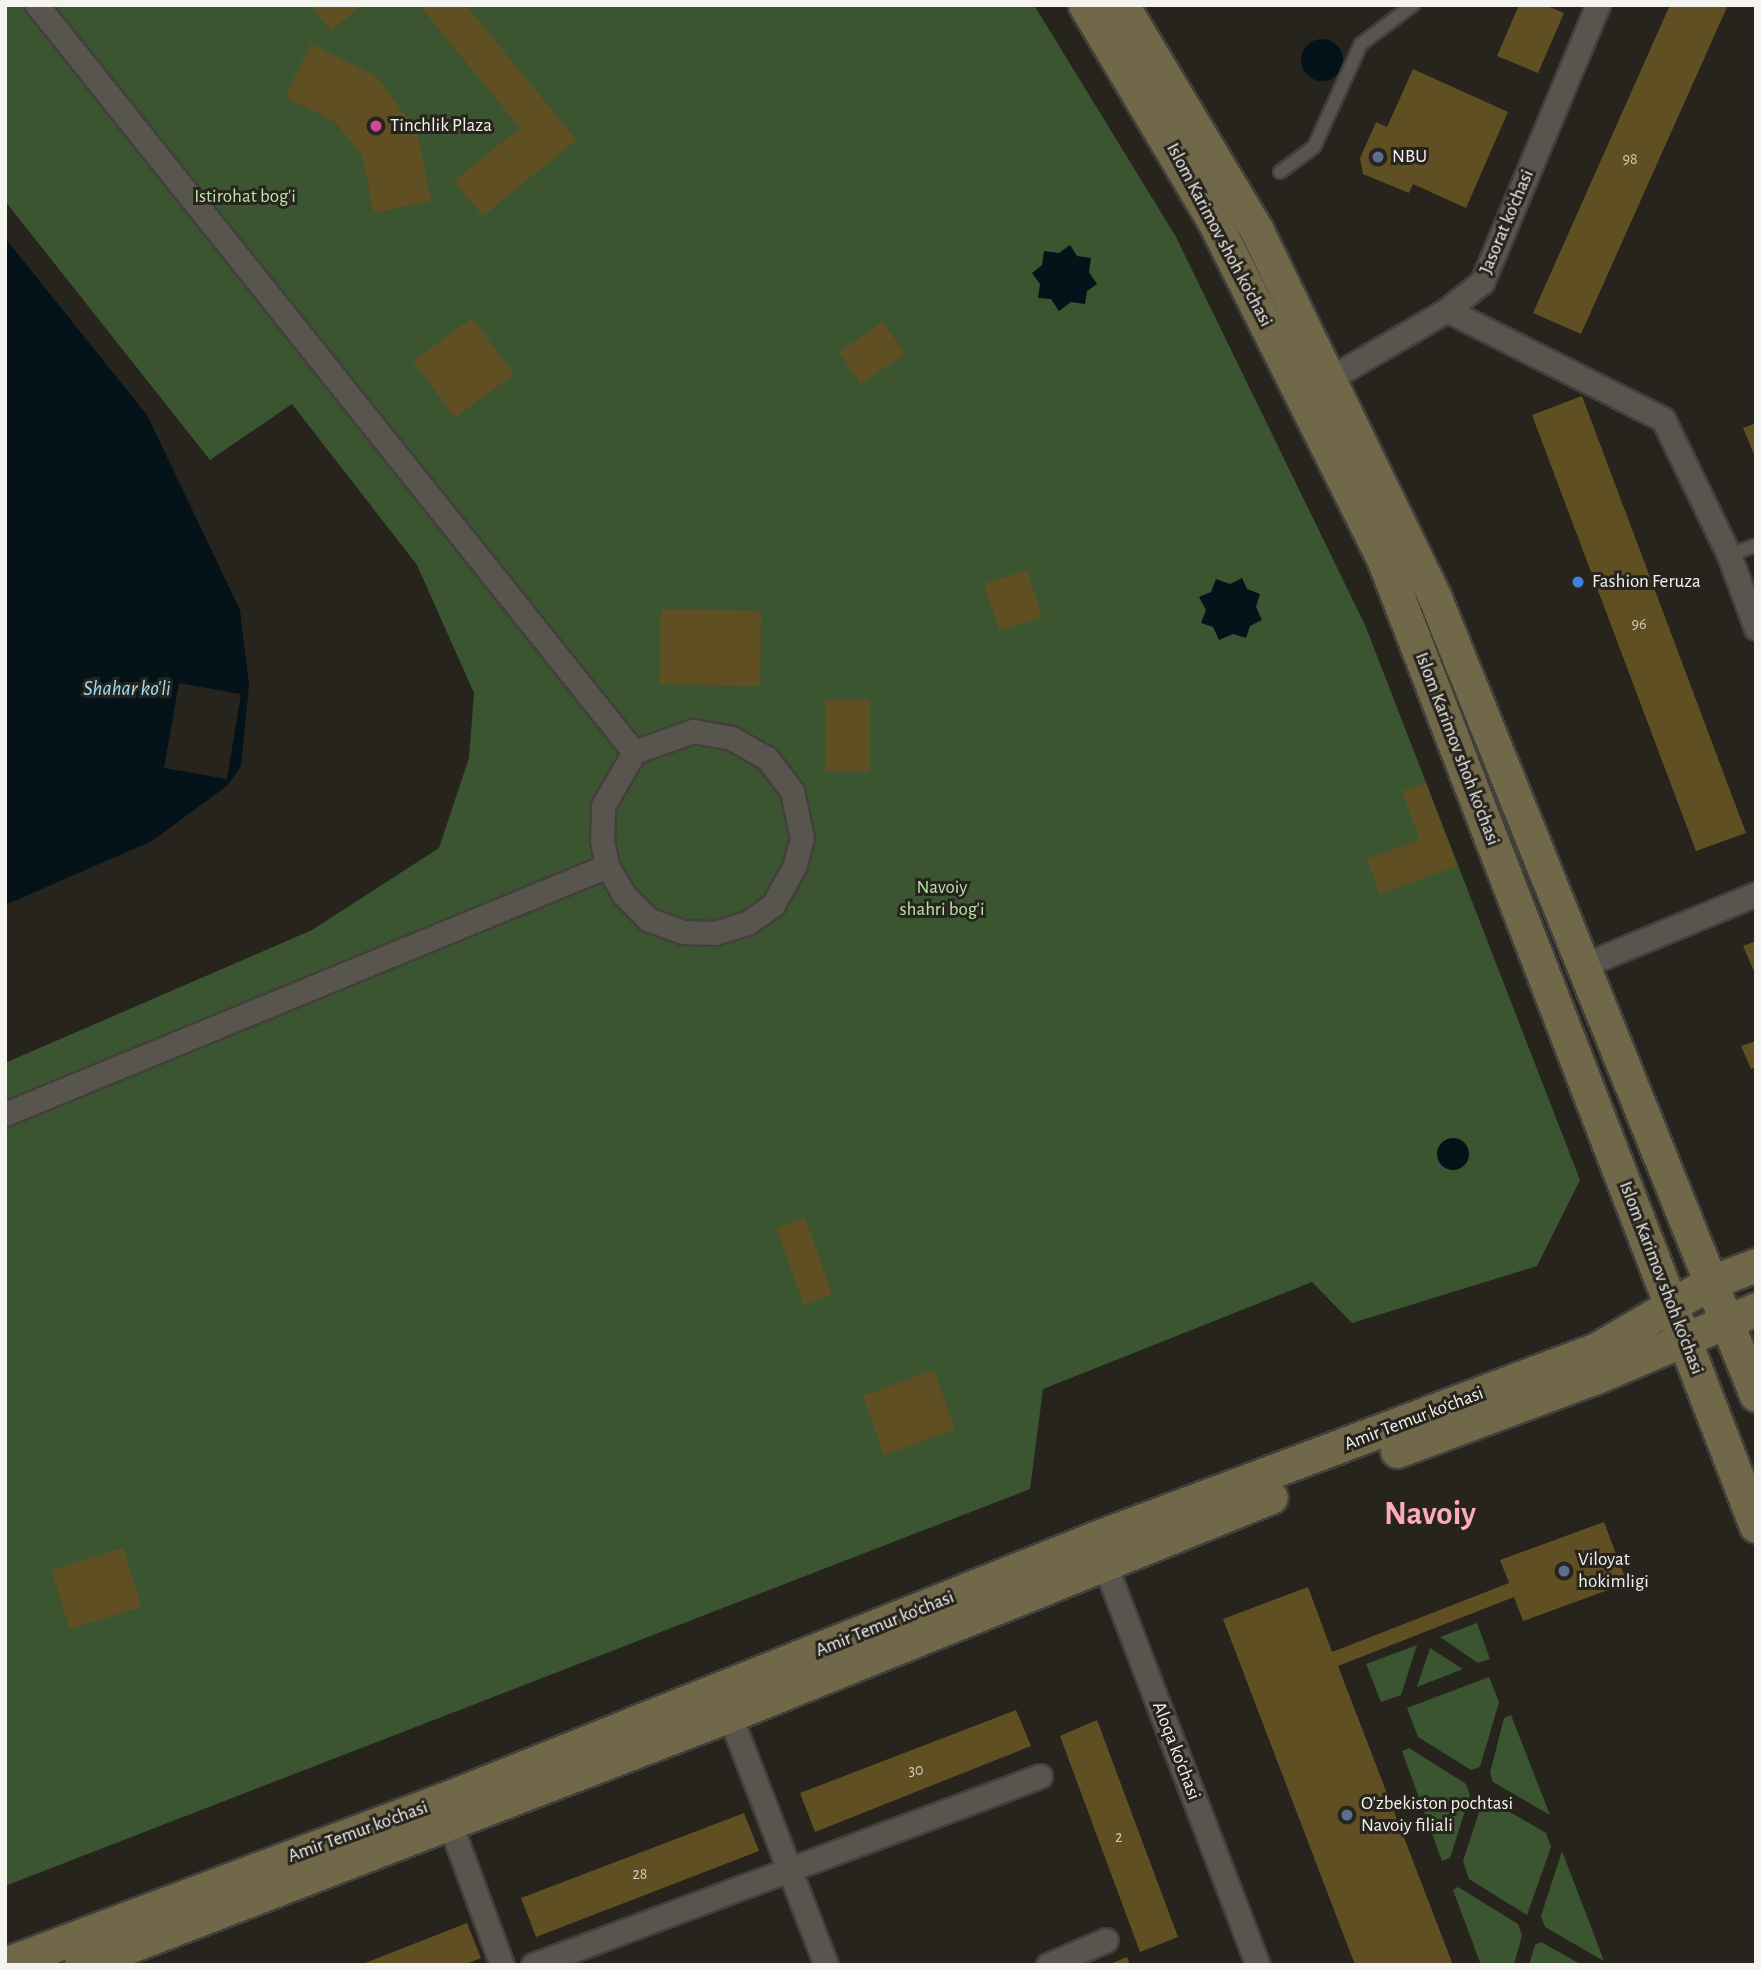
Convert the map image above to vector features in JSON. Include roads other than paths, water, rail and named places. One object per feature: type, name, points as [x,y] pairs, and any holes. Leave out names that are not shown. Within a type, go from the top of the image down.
[{"type":"main road","name":"Islom Karimov shoh ko'chasi","points":[[1085,5],[1213,221],[1302,393],[1412,628],[1756,1526]]},
{"type":"main road","name":"Islom Karimov shoh ko'chasi","points":[[1122,5],[1257,231],[1332,379],[1435,598],[1711,1282],[1741,1315],[1756,1395]]},
{"type":"main road","name":"Amir Temur ko‘chasi","points":[[81,1965],[120,1946],[446,1812],[725,1703],[1597,1349],[1639,1328],[1671,1304],[1711,1282],[1756,1265]]},
{"type":"main road","name":"Amir Temur ko‘chasi","points":[[1099,1550],[1596,1377],[1741,1315]]},
{"type":"main road","name":"Amir Temur ko‘chasi","points":[[5,1964],[120,1946]]},
{"type":"street","points":[[37,5],[634,752]]},
{"type":"street","name":"Jasorat ko‘chasi","points":[[1302,393],[1332,379],[1447,310],[1482,282],[1598,5]]},
{"type":"street","points":[[1447,310],[1663,419],[1729,555],[1756,628]]},
{"type":"street","points":[[693,731],[730,738],[767,758],[792,791],[802,838],[795,865],[773,905],[747,923],[715,933],[683,932],[648,919],[624,895],[607,866],[603,806],[634,752],[693,731]]},
{"type":"street","points":[[5,1114],[607,866]]},
{"type":"street","points":[[1582,966],[1756,894]]},
{"type":"street","name":"Aloqa ko'chasi","points":[[1099,1550],[1258,1965]]},
{"type":"street","points":[[725,1703],[791,1868],[826,1965]]},
{"type":"street","points":[[533,1965],[1040,1776]]},
{"type":"street","points":[[446,1812],[502,1965]]},
{"type":"street","points":[[1048,1965],[1105,1940]]},
{"type":"lane","points":[[1280,172],[1314,147],[1361,44],[1413,5]]},
{"type":"lane","points":[[1729,555],[1756,545]]},
{"type":"water","points":[[1322,39],[1337,45],[1343,60],[1337,75],[1322,81],[1307,75],[1301,60],[1307,45]]},
{"type":"water","name":"Shahar ko'li","points":[[5,238],[147,415],[240,610],[249,685],[241,766],[228,785],[152,841],[5,905]]},
{"type":"water","points":[[1070,245],[1077,256],[1091,258],[1089,272],[1097,284],[1087,291],[1085,304],[1071,302],[1059,311],[1051,299],[1038,298],[1040,284],[1032,273],[1042,265],[1044,251],[1059,253]]},
{"type":"water","points":[[1242,578],[1247,589],[1260,594],[1256,607],[1262,620],[1250,626],[1246,638],[1233,634],[1219,640],[1213,627],[1201,623],[1206,610],[1199,597],[1211,592],[1216,579],[1230,584]]},
{"type":"water","points":[[1453,1138],[1464,1143],[1469,1154],[1464,1165],[1453,1170],[1442,1165],[1437,1154],[1442,1143]]},
{"type":"place","name":"Tinchlik Plaza","points":[[376,126]]},
{"type":"place","name":"NBU","points":[[1378,157]]},
{"type":"place","name":"Fashion Feruza","points":[[1578,582]]},
{"type":"place","name":"Viloyat hokimligi","points":[[1564,1571]]},
{"type":"place","name":"O'zbekiston pochtasi Navoiy filiali","points":[[1347,1815]]},
{"type":"district","name":"Navoiy","points":[[1430,1515]]},
{"type":"park label","name":"Istirohat bog'i","points":[[245,197]]},
{"type":"park label","name":"Navoiy shahri bog'i","points":[[942,899]]}]
